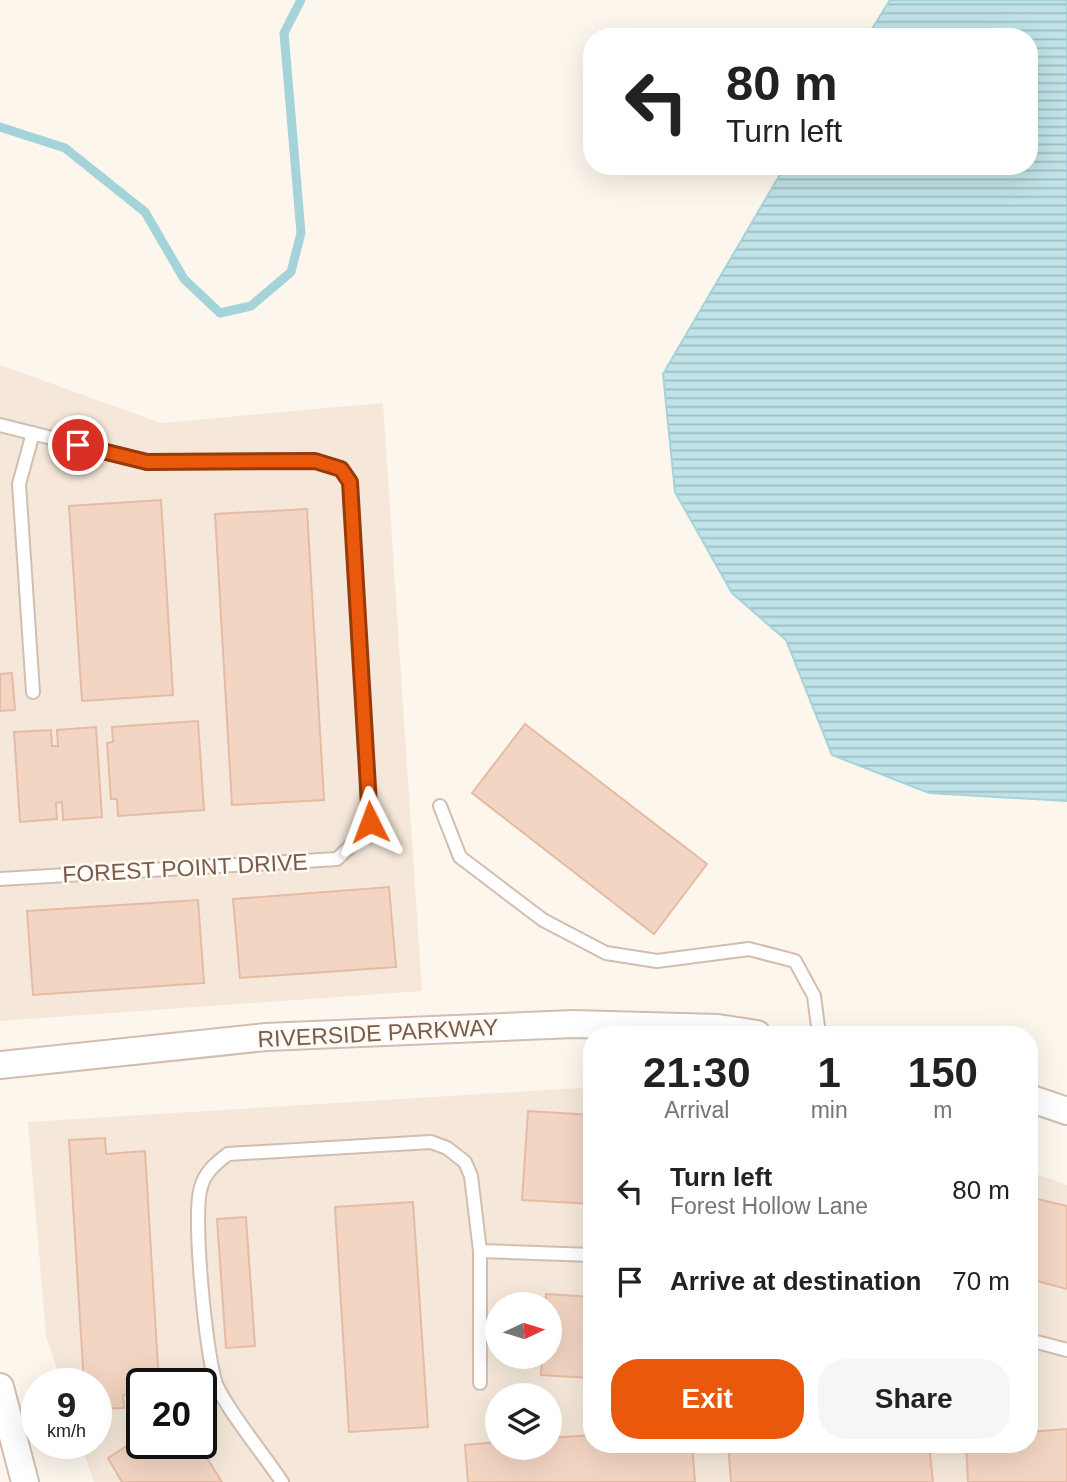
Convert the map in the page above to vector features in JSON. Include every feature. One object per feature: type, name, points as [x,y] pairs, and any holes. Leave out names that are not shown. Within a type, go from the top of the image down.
[{"type":"street","name":"RIVERSIDE PARKWAY","points":[[0,1065],[266,1037],[545,1025],[603,1026]]},
{"type":"street","points":[[1038,1101],[1067,1111]]},
{"type":"street","points":[[0,1387],[25,1482]]},
{"type":"lane","points":[[0,425],[33,433],[19,484],[33,692]]},
{"type":"lane","name":"FOREST POINT DRIVE","points":[[0,879],[337,859],[361,836],[370,822],[350,482],[341,469],[315,461],[147,462],[33,433]]},
{"type":"lane","points":[[440,806],[460,857],[543,920],[606,953],[657,961],[749,949],[796,961],[814,996],[819,1026]]},
{"type":"lane","points":[[282,1482],[218,1387],[209,1360],[198,1223],[200,1187],[209,1171],[228,1154],[431,1142],[447,1148],[465,1162],[471,1176],[480,1251],[480,1383]]},
{"type":"lane","points":[[480,1251],[583,1255]]},
{"type":"lane","points":[[1038,1342],[1067,1350]]},
{"type":"shaded area","points":[[0,365],[161,423],[383,403],[422,991],[0,1021]]},
{"type":"shaded area","points":[[583,1088],[583,1453],[1038,1453],[1038,1174],[1067,1185],[1067,1482],[94,1482],[86,1459],[112,1459],[112,1368],[57,1368],[46,1336],[28,1122]]},
{"type":"water","points":[[890,0],[1067,0],[1067,801],[929,793],[832,755],[786,640],[732,593],[675,492],[663,374],[780,175],[1038,175],[1038,28],[873,28]]},
{"type":"building","points":[[161,500],[173,695],[82,701],[69,506]]},
{"type":"building","points":[[307,509],[324,800],[232,805],[215,514]]},
{"type":"building","points":[[12,673],[15,710],[0,711],[0,674]]},
{"type":"building","points":[[198,721],[204,810],[118,816],[117,799],[111,799],[107,743],[113,742],[112,727]]},
{"type":"building","points":[[525,724],[707,864],[654,934],[472,793]]},
{"type":"building","points":[[96,727],[102,817],[63,820],[62,802],[56,803],[57,819],[20,822],[14,732],[51,730],[52,746],[58,746],[57,730]]},
{"type":"building","points":[[389,887],[396,967],[240,978],[233,899]]},
{"type":"building","points":[[198,900],[204,983],[33,995],[27,911]]},
{"type":"building","points":[[528,1111],[583,1114],[583,1203],[522,1200]]},
{"type":"building","points":[[105,1138],[106,1154],[145,1151],[158,1368],[126,1368],[124,1408],[112,1408],[112,1368],[83,1368],[69,1140]]},
{"type":"building","points":[[1038,1199],[1067,1206],[1067,1289],[1038,1281]]},
{"type":"building","points":[[413,1202],[428,1427],[349,1432],[335,1207]]},
{"type":"building","points":[[246,1217],[255,1346],[226,1348],[217,1219]]},
{"type":"building","points":[[562,1295],[583,1296],[583,1377],[541,1375],[541,1369],[562,1369]]},
{"type":"building","points":[[1067,1429],[1067,1482],[968,1482],[966,1453],[1038,1453],[1038,1431]]},
{"type":"building","points":[[583,1436],[583,1453],[693,1453],[695,1482],[468,1482],[465,1445],[485,1443],[485,1460],[562,1460],[562,1437]]},
{"type":"building","points":[[126,1446],[126,1459],[207,1459],[222,1482],[122,1482],[109,1459],[112,1459],[112,1455]]},
{"type":"building","points":[[729,1453],[930,1453],[933,1482],[731,1482]]},
{"type":"waterway","points":[[0,127],[65,148],[145,212],[184,279],[220,313],[251,306],[291,272],[301,233],[284,33],[301,0]]},
{"type":"route","points":[[78,445],[147,462],[315,461],[341,469],[350,482],[370,822]]}]
